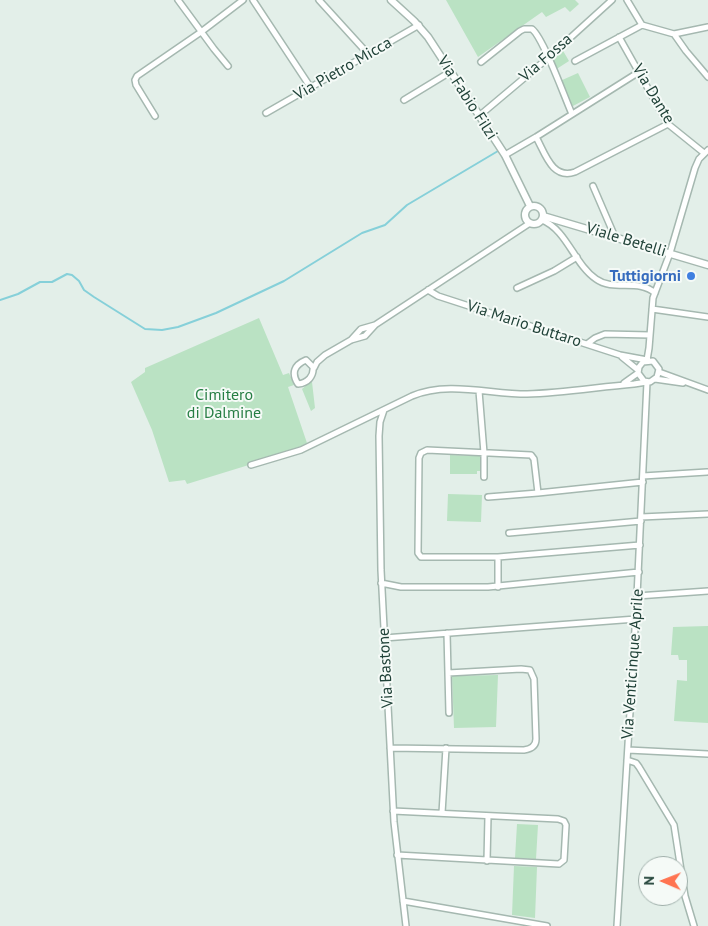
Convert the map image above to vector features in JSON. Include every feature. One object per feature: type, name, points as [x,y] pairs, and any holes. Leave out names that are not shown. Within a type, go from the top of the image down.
[{"type":"street","points":[[178,0],[228,66]]},
{"type":"street","points":[[155,116],[136,87],[136,77],[243,0]]},
{"type":"street","points":[[253,0],[311,88]]},
{"type":"street","points":[[319,0],[369,55]]},
{"type":"street","name":"Via Fabio Filzi","points":[[391,0],[419,25],[505,154],[530,206]]},
{"type":"street","name":"Via Fossa","points":[[479,116],[548,58],[612,0]]},
{"type":"street","points":[[628,0],[642,25]]},
{"type":"street","name":"Via Pietro Micca","points":[[266,113],[419,25]]},
{"type":"street","points":[[575,61],[642,25],[674,34],[708,27]]},
{"type":"street","points":[[481,62],[518,32],[529,28],[535,31],[572,114]]},
{"type":"street","points":[[674,34],[708,77]]},
{"type":"street","name":"Via Dante","points":[[619,37],[668,124],[706,152],[695,168],[670,253]]},
{"type":"street","points":[[404,100],[450,72]]},
{"type":"street","points":[[505,154],[536,137],[639,72]]},
{"type":"street","points":[[536,137],[554,168],[566,174],[575,172],[668,124]]},
{"type":"street","points":[[593,186],[615,237]]},
{"type":"street","name":"Via Fabio Filzi","points":[[530,206],[539,208],[542,212],[542,218]]},
{"type":"street","name":"Via Fabio Filzi","points":[[530,206],[525,213],[526,219],[530,223]]},
{"type":"street","points":[[325,355],[298,364],[294,370],[297,383],[301,384],[309,379],[317,362],[325,355],[351,340],[365,336],[375,325],[530,223],[537,223],[542,218],[554,227],[589,274],[598,281],[611,284],[646,286],[655,293]]},
{"type":"street","name":"Viale Betelli","points":[[542,218],[615,237],[708,265]]},
{"type":"street","points":[[617,386],[630,380],[646,360],[655,293],[670,253]]},
{"type":"street","points":[[517,288],[554,271],[577,257]]},
{"type":"street","name":"Via Mario Buttaro","points":[[428,290],[438,296],[620,355],[646,360]]},
{"type":"street","points":[[652,309],[708,317]]},
{"type":"street","points":[[587,344],[604,334],[650,335]]},
{"type":"street","name":"Via Mario Buttaro","points":[[620,355],[638,372]]},
{"type":"street","points":[[306,360],[314,368]]},
{"type":"street","points":[[646,360],[656,363],[659,372],[655,379]]},
{"type":"street","points":[[638,372],[641,379],[647,382]]},
{"type":"street","points":[[659,372],[708,390]]},
{"type":"street","points":[[251,465],[301,450],[416,395],[433,390],[534,394],[617,386],[647,382],[655,379],[691,384]]},
{"type":"street","name":"Via Venticinque Aprile","points":[[647,382],[639,572],[627,760],[636,763],[639,767],[673,822],[685,896],[694,926]]},
{"type":"street","points":[[479,391],[484,477]]},
{"type":"street","name":"Via Bastone","points":[[384,410],[379,434],[381,583],[393,811],[406,926]]},
{"type":"street","points":[[538,493],[532,455],[427,450],[420,454],[418,554],[422,558],[498,557],[640,545]]},
{"type":"street","points":[[488,498],[707,472]]},
{"type":"street","points":[[509,533],[708,514]]},
{"type":"street","points":[[498,557],[498,586]]},
{"type":"street","points":[[381,583],[401,587],[498,586],[639,572]]},
{"type":"street","points":[[637,596],[708,591]]},
{"type":"street","points":[[384,638],[636,619]]},
{"type":"street","points":[[447,633],[449,713]]},
{"type":"street","points":[[390,748],[524,750],[533,747],[536,741],[534,678],[530,670],[448,673]]},
{"type":"street","points":[[442,813],[446,748]]},
{"type":"street","points":[[628,750],[708,754]]},
{"type":"street","points":[[617,926],[627,760]]},
{"type":"street","points":[[393,811],[560,819],[564,821],[566,827],[564,859],[561,864],[397,855]]},
{"type":"street","points":[[487,861],[488,816]]},
{"type":"street","points":[[403,901],[547,926]]},
{"type":"green space","points":[[446,0],[575,0],[579,4],[570,12],[565,7],[546,17],[542,12],[478,57]]},
{"type":"green space","points":[[562,49],[569,61],[555,70],[551,59]]},
{"type":"green space","points":[[578,73],[590,97],[573,106],[569,102],[560,81]]},
{"type":"green space","name":"Cimitero di Dalmine","points":[[259,318],[283,375],[289,373],[294,385],[288,387],[307,443],[291,452],[187,484],[185,480],[169,482],[152,430],[131,382],[145,372],[145,368]]},
{"type":"green space","points":[[312,382],[315,408],[311,411],[302,389]]},
{"type":"green space","points":[[450,455],[480,456],[480,471],[477,471],[477,474],[450,474]]},
{"type":"green space","points":[[448,494],[482,495],[481,522],[447,521]]},
{"type":"green space","points":[[708,626],[708,723],[674,721],[677,680],[687,681],[687,660],[679,660],[678,655],[671,655],[673,627]]},
{"type":"green space","points":[[498,675],[496,727],[454,728],[452,676]]},
{"type":"green space","points":[[517,824],[538,825],[536,859],[515,858]]},
{"type":"green space","points":[[514,866],[537,867],[535,918],[512,915]]},
{"type":"waterway","points":[[0,300],[18,294],[40,282],[52,282],[67,274],[72,275],[79,281],[84,290],[145,329],[162,330],[178,327],[216,313],[284,281],[362,233],[385,225],[407,205],[498,151]]},
{"type":"place","name":"Tuttigiorni","points":[[691,276]]}]
